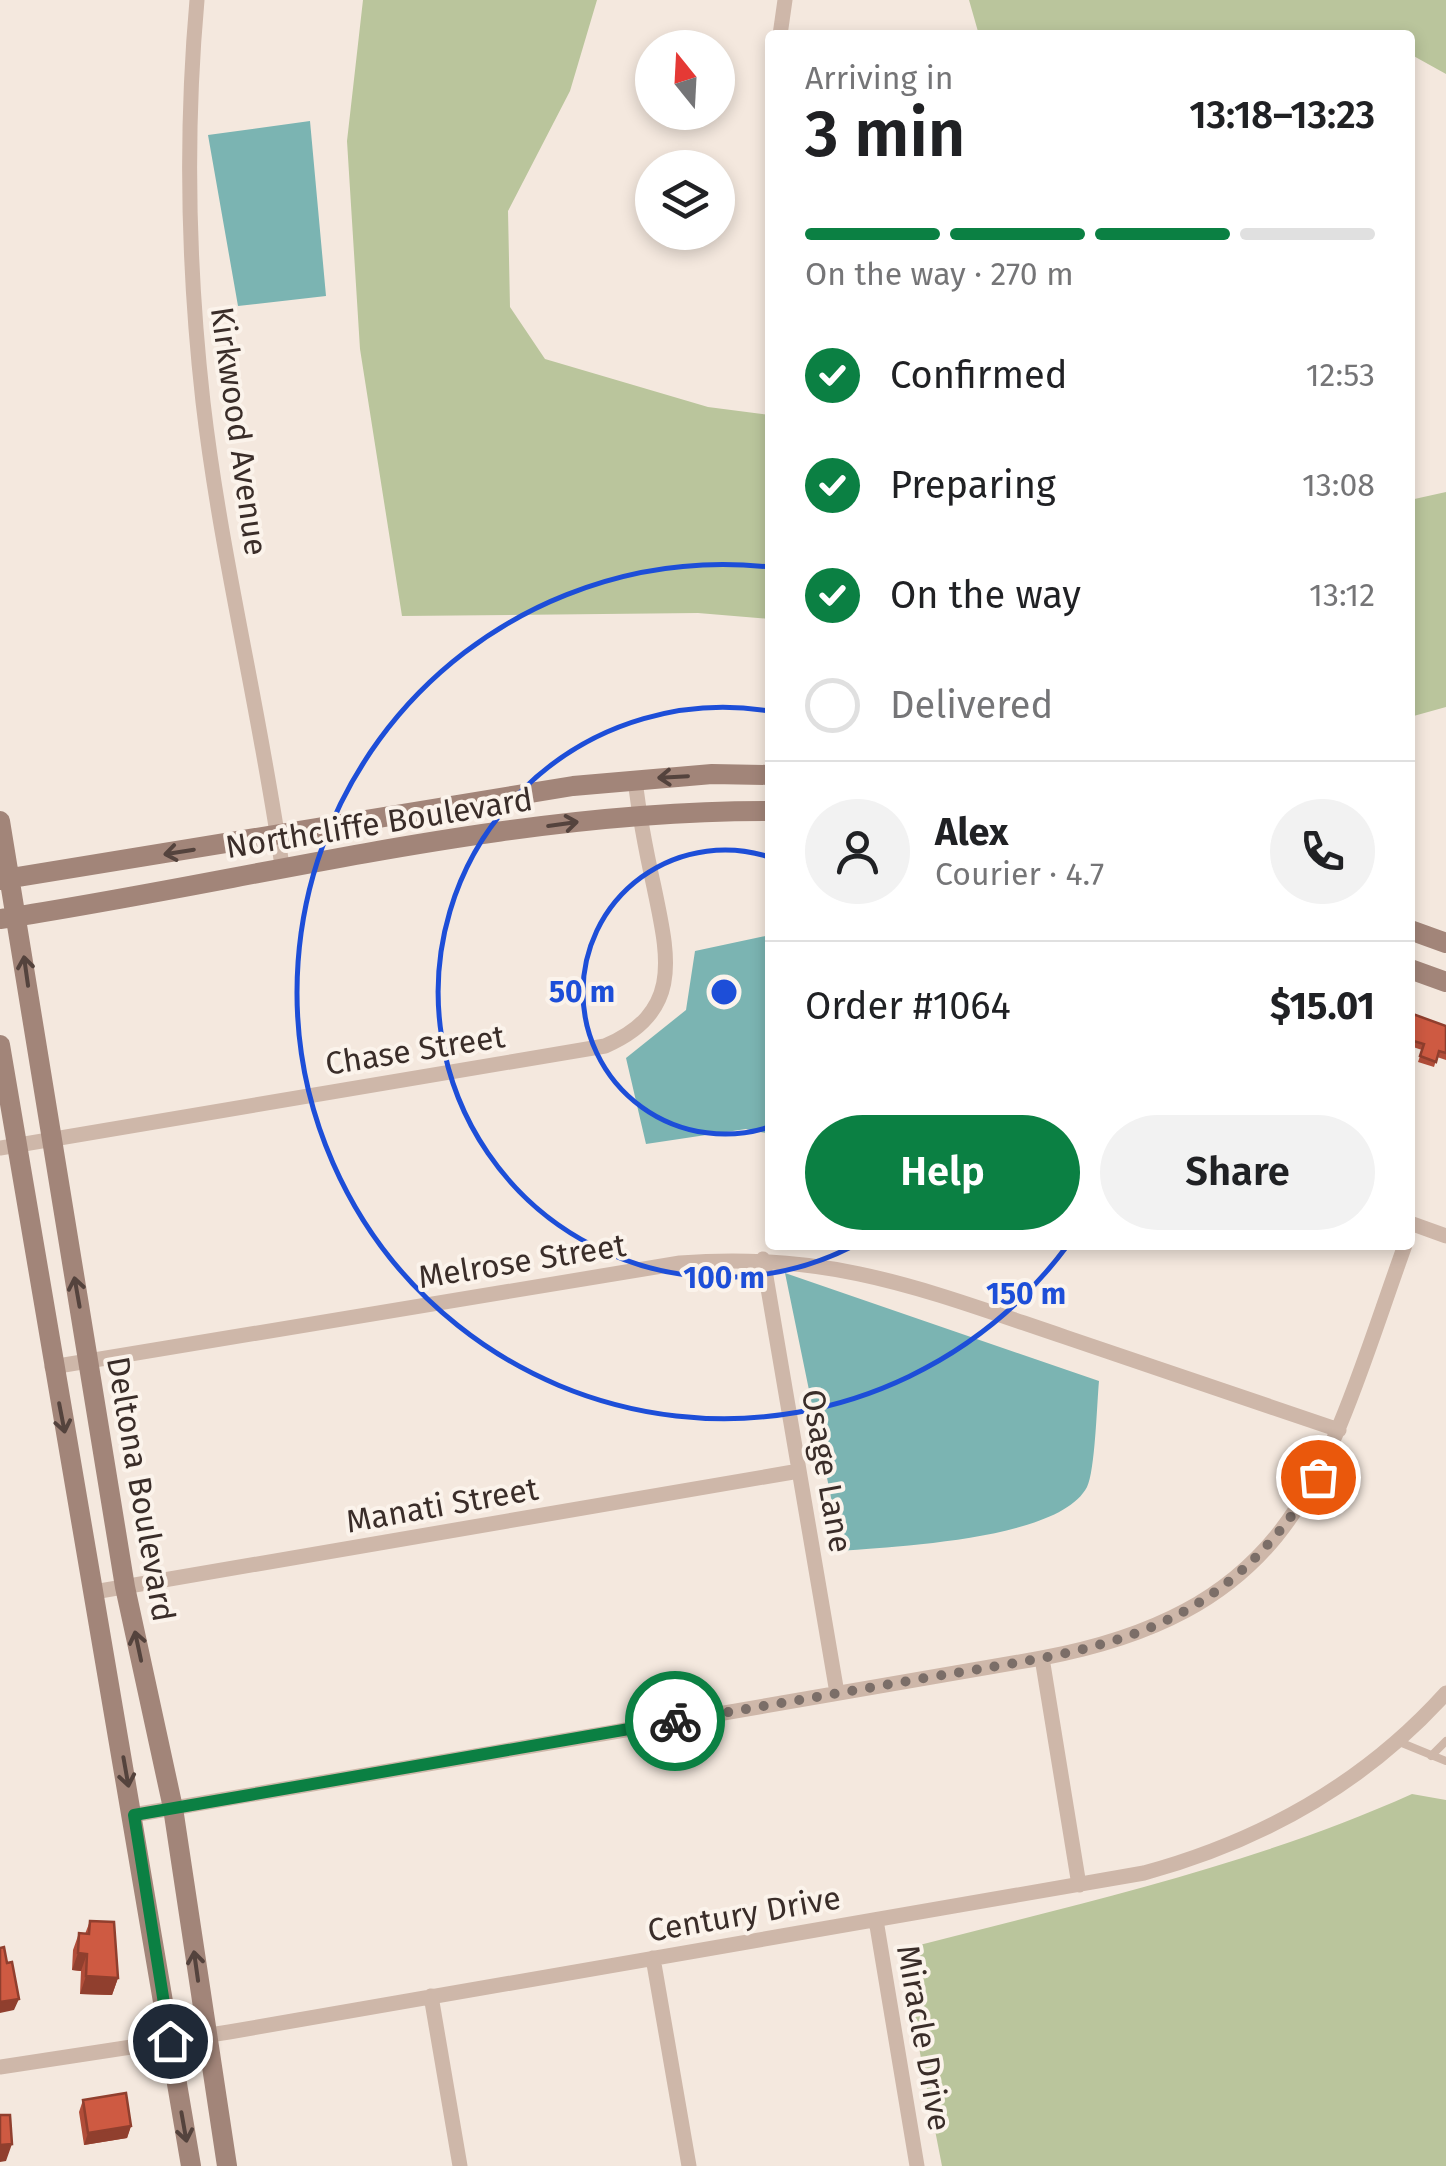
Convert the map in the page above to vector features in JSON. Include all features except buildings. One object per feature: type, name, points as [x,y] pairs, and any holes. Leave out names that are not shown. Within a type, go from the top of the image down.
[{"type":"main road","name":"Northcliffe Boulevard","points":[[5,880],[635,779],[765,774]]},
{"type":"main road","name":"Northcliffe Boulevard","points":[[9,918],[282,866],[639,816],[765,812]]},
{"type":"main road","name":"Deltona Boulevard","points":[[0,821],[9,918],[51,1138],[126,1587],[173,1808],[227,2166]]},
{"type":"main road","points":[[1415,932],[1446,942]]},
{"type":"main road","points":[[1415,971],[1446,982]]},
{"type":"main road","name":"Deltona Boulevard","points":[[0,1045],[8,1146],[134,1815],[190,2166]]},
{"type":"street","name":"Kirkwood Avenue","points":[[197,0],[190,87],[189,195],[203,402],[282,866]]},
{"type":"street","points":[[781,30],[785,0]]},
{"type":"street","name":"Chase Street","points":[[8,1146],[606,1046],[624,1038],[656,1006],[667,970],[635,779]]},
{"type":"street","points":[[1415,1227],[1446,1236]]},
{"type":"street","points":[[134,1815],[1042,1658],[1140,1634],[1208,1599],[1238,1576],[1294,1515],[1318,1477],[1338,1430],[1403,1250]]},
{"type":"street","name":"Melrose Street","points":[[52,1367],[680,1263],[763,1259],[832,1266],[913,1286],[1338,1430]]},
{"type":"street","name":"Osage Lane","points":[[763,1259],[837,1693]]},
{"type":"street","name":"Manati Street","points":[[94,1592],[799,1471]]},
{"type":"street","points":[[1042,1658],[1079,1885]]},
{"type":"street","name":"Century Drive","points":[[0,2067],[206,2036],[1079,1885],[1191,1860],[1243,1841],[1334,1791],[1397,1741],[1446,1693]]},
{"type":"street","name":"Miracle Drive","points":[[876,1920],[918,2166]]},
{"type":"street","points":[[654,1958],[688,2166]]},
{"type":"street","points":[[431,1996],[460,2166]]},
{"type":"lane","points":[[1397,1741],[1446,1761]]},
{"type":"lane","points":[[1431,1756],[1446,1741]]},
{"type":"green space","points":[[363,0],[597,0],[570,91],[508,211],[510,307],[545,359],[708,407],[765,414],[765,619],[698,613],[402,616],[360,349],[347,141]]},
{"type":"green space","points":[[969,0],[1446,0],[1446,74],[1415,57],[1415,30],[978,30]]},
{"type":"green space","points":[[1446,492],[1446,707],[1415,716],[1415,499]]},
{"type":"green space","points":[[1412,1794],[1446,1800],[1446,2166],[942,2166],[900,1950],[1224,1864]]},
{"type":"water","points":[[310,121],[326,296],[238,306],[208,135]]},
{"type":"water","points":[[765,936],[765,1133],[746,1129],[646,1144],[626,1058],[686,1010],[695,951]]},
{"type":"water","points":[[785,1273],[1099,1381],[1094,1452],[1087,1487],[1071,1505],[1045,1519],[1012,1529],[936,1543],[842,1551]]},
{"type":"way so far","points":[[675,1721],[1042,1658],[1100,1647],[1140,1634],[1208,1599],[1238,1576],[1294,1515],[1318,1477]]},
{"type":"route","points":[[170,2041],[134,1815],[675,1721]]}]
